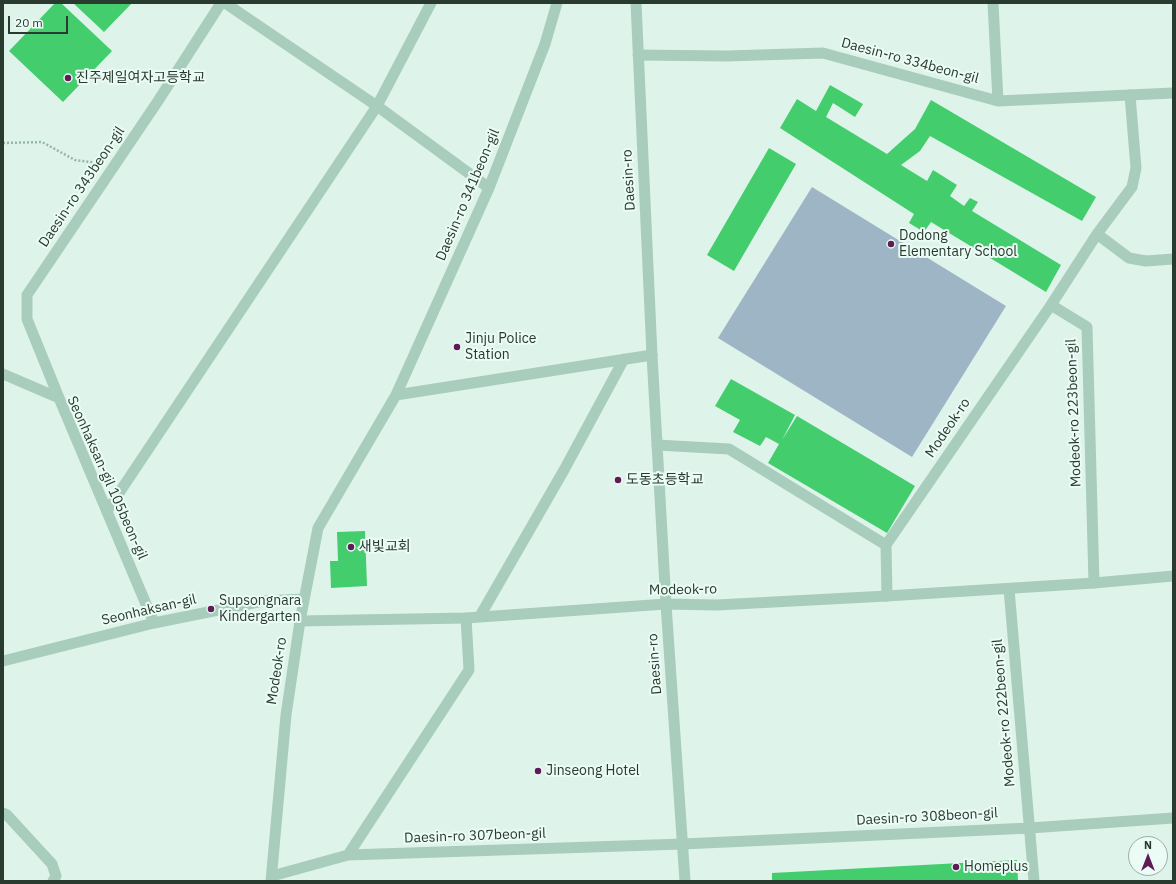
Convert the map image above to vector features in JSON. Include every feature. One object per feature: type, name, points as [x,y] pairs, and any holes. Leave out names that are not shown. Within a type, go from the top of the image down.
[{"type":"street","name":"Daesin-ro 343beon-gil","points":[[59,398],[27,319],[27,295],[160,98],[221,3]]},
{"type":"street","points":[[226,3],[377,106],[489,188]]},
{"type":"street","points":[[107,512],[377,106],[431,3]]},
{"type":"street","name":"Daesin-ro 341beon-gil","points":[[300,621],[318,528],[396,394],[489,188],[545,44],[557,3]]},
{"type":"street","name":"Daesin-ro","points":[[636,3],[657,445],[666,604],[685,881]]},
{"type":"street","points":[[993,3],[998,101]]},
{"type":"street","name":"Daesin-ro 334beon-gil","points":[[638,55],[727,56],[823,53],[998,101],[1173,93]]},
{"type":"street","points":[[1051,305],[1097,234],[1132,187],[1136,168],[1130,95]]},
{"type":"street","points":[[1097,234],[1128,258],[1146,261],[1173,259]]},
{"type":"street","name":"Modeok-ro","points":[[886,545],[1051,305]]},
{"type":"street","name":"Modeok-ro 223beon-gil","points":[[1051,305],[1087,327],[1094,583]]},
{"type":"street","points":[[396,394],[652,355]]},
{"type":"street","points":[[480,616],[564,470],[624,359]]},
{"type":"street","name":"Seonhaksan-gil 105beon-gil","points":[[3,374],[59,398],[154,623]]},
{"type":"street","points":[[657,445],[729,449],[886,545],[887,596]]},
{"type":"street","name":"Modeok-ro","points":[[271,879],[286,715],[300,621],[466,618],[666,604],[717,605],[1009,589],[1173,576]]},
{"type":"street","name":"Modeok-ro 222beon-gil","points":[[1009,589],[1034,881]]},
{"type":"street","name":"Seonhaksan-gil","points":[[3,661],[154,623],[263,601],[304,599]]},
{"type":"street","points":[[348,855],[469,670],[466,618]]},
{"type":"street","points":[[3,813],[7,815],[52,864],[56,876],[54,881]]},
{"type":"street","name":"Daesin-ro 308beon-gil","points":[[683,844],[1030,828],[1173,818]]},
{"type":"street","name":"Daesin-ro 307beon-gil","points":[[271,879],[348,855],[683,844]]},
{"type":"path","points":[[3,143],[42,142],[75,160],[114,165]]},
{"type":"shaded area","points":[[812,187],[1006,306],[912,457],[718,338]]},
{"type":"building","points":[[55,3],[61,3],[112,51],[63,102],[9,51]]},
{"type":"building","points":[[73,3],[132,3],[104,32]]},
{"type":"building","points":[[830,85],[863,104],[855,117],[833,103],[826,117],[887,154],[915,129],[931,100],[1096,197],[1082,221],[930,136],[920,151],[901,165],[927,181],[933,170],[957,185],[950,196],[964,206],[970,198],[978,202],[972,211],[1061,265],[1046,292],[931,222],[924,232],[909,223],[914,214],[780,128],[797,99],[816,111]]},
{"type":"building","points":[[769,148],[796,164],[734,271],[707,255]]},
{"type":"building","points":[[731,379],[795,415],[782,440],[797,416],[915,486],[887,533],[768,463],[779,444],[766,437],[760,446],[733,432],[740,420],[715,406]]},
{"type":"building","name":"새빛교회","points":[[365,531],[367,586],[331,588],[330,561],[338,561],[337,532]]},
{"type":"building","name":"Homeplus","points":[[1017,860],[1018,881],[772,881],[772,873]]},
{"type":"place","name":"진주제일여자고등학교","points":[[68,78]]},
{"type":"place","name":"Dodong Elementary School","points":[[891,244]]},
{"type":"place","name":"Jinju Police Station","points":[[457,347]]},
{"type":"place","name":"도동초등학교","points":[[618,480]]},
{"type":"place","name":"새빛교회","points":[[351,547]]},
{"type":"place","name":"Supsongnara Kindergarten","points":[[211,609]]},
{"type":"place","name":"Jinseong Hotel","points":[[538,771]]},
{"type":"place","name":"Homeplus","points":[[956,867]]}]
